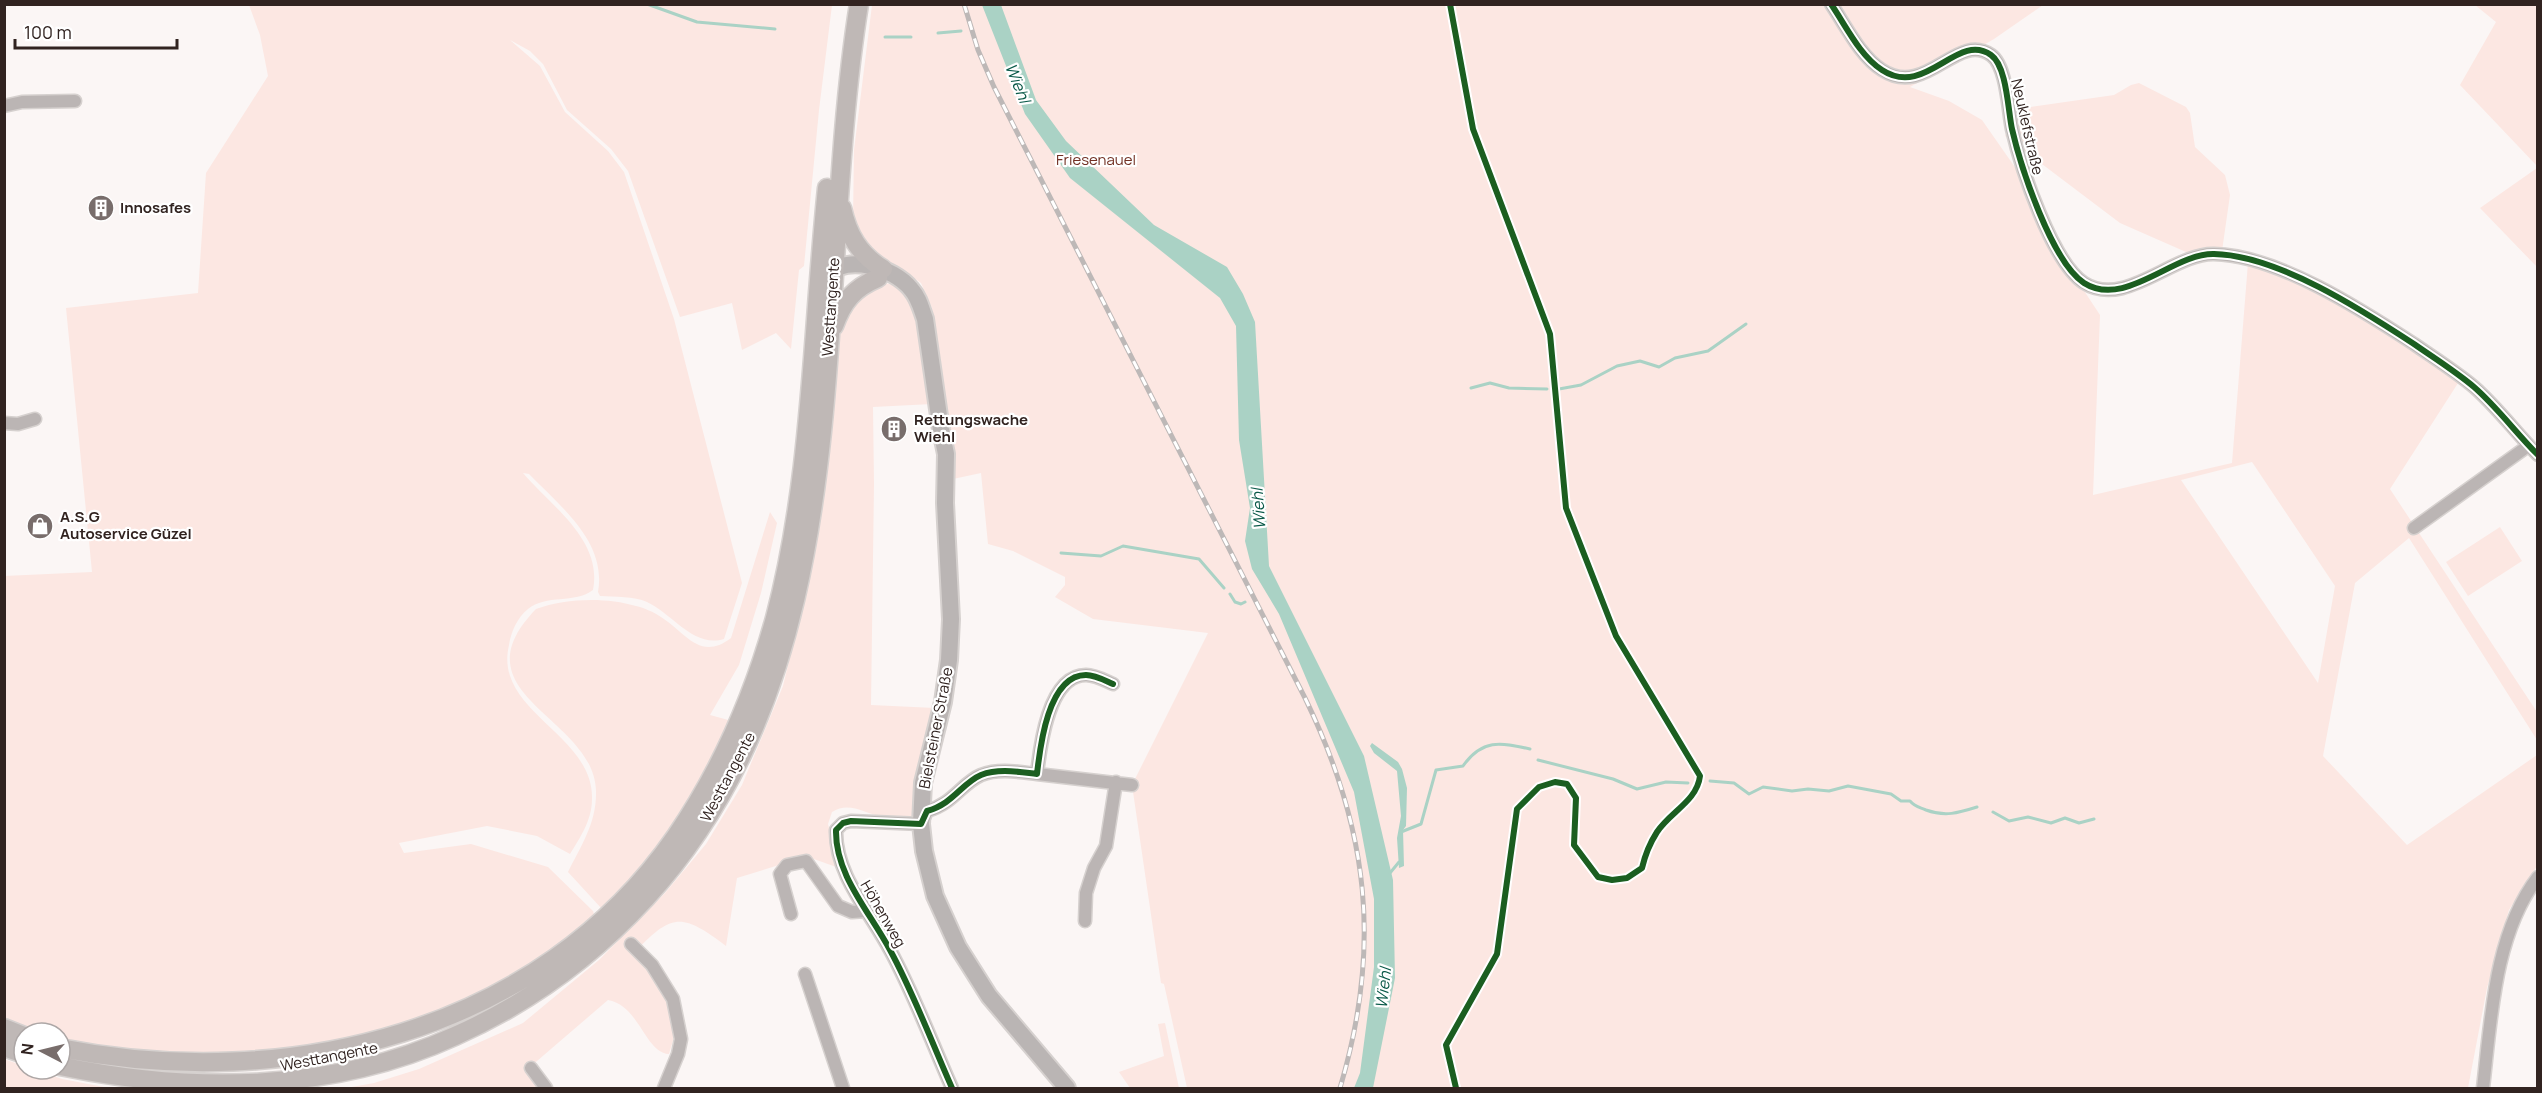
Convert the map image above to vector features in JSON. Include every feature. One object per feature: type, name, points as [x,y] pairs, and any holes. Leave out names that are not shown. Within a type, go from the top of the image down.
[{"type":"main road","name":"Westtangente","points":[[72,1051],[143,1066],[206,1071],[279,1068],[360,1053],[418,1035],[501,995],[577,943],[620,903],[675,837],[706,786],[744,706],[765,649],[782,590],[806,437],[821,243],[840,63],[849,4]]},
{"type":"main road","name":"Westtangente","points":[[72,1069],[139,1083],[201,1088],[264,1087],[354,1072],[440,1043],[494,1017],[562,973],[616,928],[658,884],[712,811],[744,752],[770,690],[791,620],[810,525],[823,426],[839,188],[849,77],[859,4]]},
{"type":"main road","points":[[839,188],[844,217],[853,241],[880,273]]},
{"type":"main road","points":[[821,243],[824,254],[834,269]]},
{"type":"main road","points":[[818,285],[834,269],[848,265],[880,273]]},
{"type":"main road","points":[[829,341],[840,311],[850,295],[880,273]]},
{"type":"main road","name":"Bielsteiner Straße","points":[[880,273],[899,279],[910,286],[925,319],[941,430],[938,453],[945,503],[951,619],[949,660],[943,702],[923,783],[921,824],[924,851],[935,896],[958,947],[989,996],[1067,1089]]},
{"type":"street","name":"Neuklefstraße","points":[[1832,4],[1872,62],[1890,74],[1911,78],[1968,50],[1987,53],[1994,57],[2002,73],[2012,129],[2029,190],[2072,274],[2083,282],[2102,289],[2116,289],[2135,284],[2197,256],[2213,254],[2239,257],[2275,268],[2343,300],[2445,365],[2474,387],[2533,450]]},
{"type":"street","points":[[4,106],[22,102],[75,101]]},
{"type":"street","points":[[4,423],[18,424],[35,419]]},
{"type":"street","points":[[2414,528],[2533,450]]},
{"type":"street","points":[[1037,774],[1041,737],[1062,686],[1074,678],[1086,675],[1113,684]]},
{"type":"street","points":[[921,824],[927,811],[941,807],[980,775],[999,771],[1132,785]]},
{"type":"street","points":[[1085,921],[1086,893],[1094,868],[1106,846],[1116,782]]},
{"type":"street","name":"Höhenweg","points":[[921,824],[851,821],[843,823],[836,830],[836,840],[844,870],[890,950],[952,1089]]},
{"type":"street","name":"Höhenweg","points":[[791,914],[780,874],[787,865],[806,861],[838,906],[852,912],[866,911]]},
{"type":"street","points":[[2483,1089],[2494,988],[2514,919],[2538,877]]},
{"type":"street","points":[[631,944],[652,965],[673,999],[681,1039],[678,1054],[664,1089]]},
{"type":"street","points":[[805,974],[843,1089]]},
{"type":"street","points":[[531,1068],[546,1089]]},
{"type":"green space","points":[[249,5],[832,5],[804,266],[799,270],[791,349],[776,333],[742,350],[732,303],[680,317],[628,171],[611,149],[567,110],[543,64],[530,51],[510,40],[540,66],[565,112],[608,151],[624,172],[674,319],[742,583],[724,639],[703,639],[684,628],[657,607],[642,600],[600,596],[596,557],[589,541],[555,499],[529,474],[523,473],[560,511],[583,540],[594,572],[593,590],[578,597],[535,604],[524,613],[511,635],[508,668],[516,688],[529,706],[578,757],[588,776],[592,799],[588,821],[570,854],[537,836],[487,826],[399,843],[404,853],[471,844],[548,867],[593,911],[595,917],[522,976],[392,1037],[187,1063],[72,1043],[72,1021],[12,1021],[12,1023],[5,1020],[4,576],[92,572],[66,308],[198,293],[206,173],[268,76],[260,35]]},
{"type":"green space","name":"Friesenauel","points":[[872,5],[2043,5],[1994,39],[1910,87],[1949,101],[1982,120],[2019,173],[2040,224],[2100,315],[2093,495],[2232,463],[2248,263],[2325,296],[2376,325],[2460,380],[2390,489],[2537,712],[2537,740],[2409,538],[2355,583],[2323,756],[2407,845],[2537,755],[2537,866],[2509,910],[2487,988],[2468,1088],[1187,1088],[1164,984],[1161,983],[1132,785],[1208,633],[1093,619],[1055,597],[1065,585],[1065,577],[1013,551],[988,544],[981,473],[953,479],[932,308],[921,283],[864,244],[853,220],[854,150]],"holes":[[[2252,462],[2335,586],[2318,683],[2181,480]]]},
{"type":"green space","points":[[2475,5],[2537,5],[2537,166],[2460,85],[2496,22]]},
{"type":"green space","points":[[2139,83],[2186,107],[2190,113],[2195,147],[2225,175],[2230,195],[2222,251],[2186,252],[2120,223],[2005,136],[2017,109],[2114,95]]},
{"type":"green space","points":[[2537,168],[2537,267],[2480,208]]},
{"type":"green space","points":[[881,283],[903,290],[917,312],[924,338],[932,404],[873,407],[871,705],[935,708],[914,817],[911,820],[885,818],[851,808],[832,812],[828,824],[839,868],[811,858],[792,861],[737,878],[726,946],[699,928],[679,922],[669,924],[649,938],[636,951],[671,994],[675,1034],[669,1054],[661,1052],[654,1046],[628,1011],[608,1000],[530,1067],[544,1088],[346,1088],[374,1083],[419,1069],[523,1023],[599,960],[665,893],[706,844],[742,785],[783,686],[810,573],[824,491],[842,316],[850,302]]},
{"type":"green space","points":[[770,512],[777,523],[761,593],[739,665],[710,715],[732,721],[695,794],[652,856],[602,909],[568,872],[594,813],[596,791],[589,765],[574,743],[518,685],[510,663],[515,638],[536,609],[573,601],[599,600],[646,609],[661,617],[693,642],[710,647],[720,645],[731,638]]},
{"type":"green space","points":[[2500,527],[2522,561],[2468,596],[2446,562]]},
{"type":"green space","points":[[1165,1023],[1179,1088],[1130,1088],[1119,1072],[1164,1056],[1158,1024]]},
{"type":"green space","points":[[4,1059],[12,1062],[12,1081],[72,1081],[109,1088],[5,1088]]},
{"type":"water","name":"Wiehl","points":[[982,5],[1001,5],[1036,100],[1066,141],[1154,225],[1227,267],[1243,294],[1255,322],[1269,566],[1364,756],[1393,880],[1395,978],[1373,1088],[1354,1088],[1360,1073],[1374,967],[1374,899],[1354,792],[1279,614],[1252,569],[1245,541],[1250,508],[1239,440],[1236,326],[1220,298],[1070,178],[1025,114]]},
{"type":"water","points":[[1372,743],[1398,762],[1407,788],[1406,826],[1403,830],[1404,866],[1399,868],[1397,838],[1401,816],[1397,771],[1374,753],[1370,746]]},
{"type":"waterway","points":[[647,4],[697,22],[775,29]]},
{"type":"waterway","points":[[938,33],[961,31]]},
{"type":"waterway","points":[[885,37],[911,37]]},
{"type":"waterway","points":[[1559,389],[1581,385],[1617,366],[1640,361],[1659,367],[1675,358],[1708,351],[1746,324]]},
{"type":"waterway","points":[[1471,388],[1490,383],[1509,388],[1547,389]]},
{"type":"waterway","points":[[1061,553],[1101,556],[1123,546],[1199,559],[1224,588]]},
{"type":"waterway","points":[[1230,594],[1235,602],[1241,604],[1245,602]]},
{"type":"waterway","points":[[1401,832],[1421,824],[1436,770],[1463,766],[1477,751],[1492,745],[1501,744],[1530,749]]},
{"type":"waterway","points":[[1538,760],[1613,779],[1637,789],[1666,782],[1688,783]]},
{"type":"waterway","points":[[1710,781],[1734,783],[1749,794],[1763,787],[1792,791],[1808,789],[1829,791],[1848,786],[1891,794],[1901,801],[1910,801],[1917,807],[1945,814],[1977,807]]},
{"type":"waterway","points":[[1993,812],[2009,821],[2028,817],[2051,823],[2065,818],[2079,823],[2094,819]]},
{"type":"waterway","points":[[1390,873],[1399,862]]},
{"type":"railway","points":[[964,4],[978,50],[994,87],[1305,698],[1327,747],[1355,842],[1362,890],[1364,937],[1361,986],[1353,1036],[1340,1088]]},
{"type":"cycle path","points":[[1450,4],[1473,129],[1550,334],[1566,508],[1616,636],[1700,776],[1698,785],[1689,799],[1657,832],[1642,868],[1627,878],[1612,880],[1598,877],[1574,845],[1576,798],[1567,784],[1555,782],[1539,787],[1517,809],[1497,954],[1446,1045],[1456,1088]]},
{"type":"cycle path","points":[[1831,4],[1867,57],[1882,70],[1898,77],[1913,77],[1927,72],[1966,51],[1978,50],[1991,55],[2004,79],[2016,146],[2039,213],[2061,256],[2072,272],[2084,283],[2100,289],[2116,289],[2132,285],[2198,256],[2214,254],[2239,257],[2265,264],[2291,274],[2344,301],[2393,330],[2467,381],[2538,455]]},
{"type":"cycle path","points":[[952,1088],[899,967],[847,878],[837,847],[836,830],[843,823],[851,821],[921,824],[927,811],[944,804],[981,775],[1002,771],[1037,774],[1048,714],[1063,687],[1073,678],[1086,675],[1113,684]]},
{"type":"place","name":"Innosafes","points":[[101,208]]},
{"type":"place","name":"Rettungswache Wiehl","points":[[894,429]]},
{"type":"place","name":"A.S.G Autoservice Güzel","points":[[40,526]]}]
